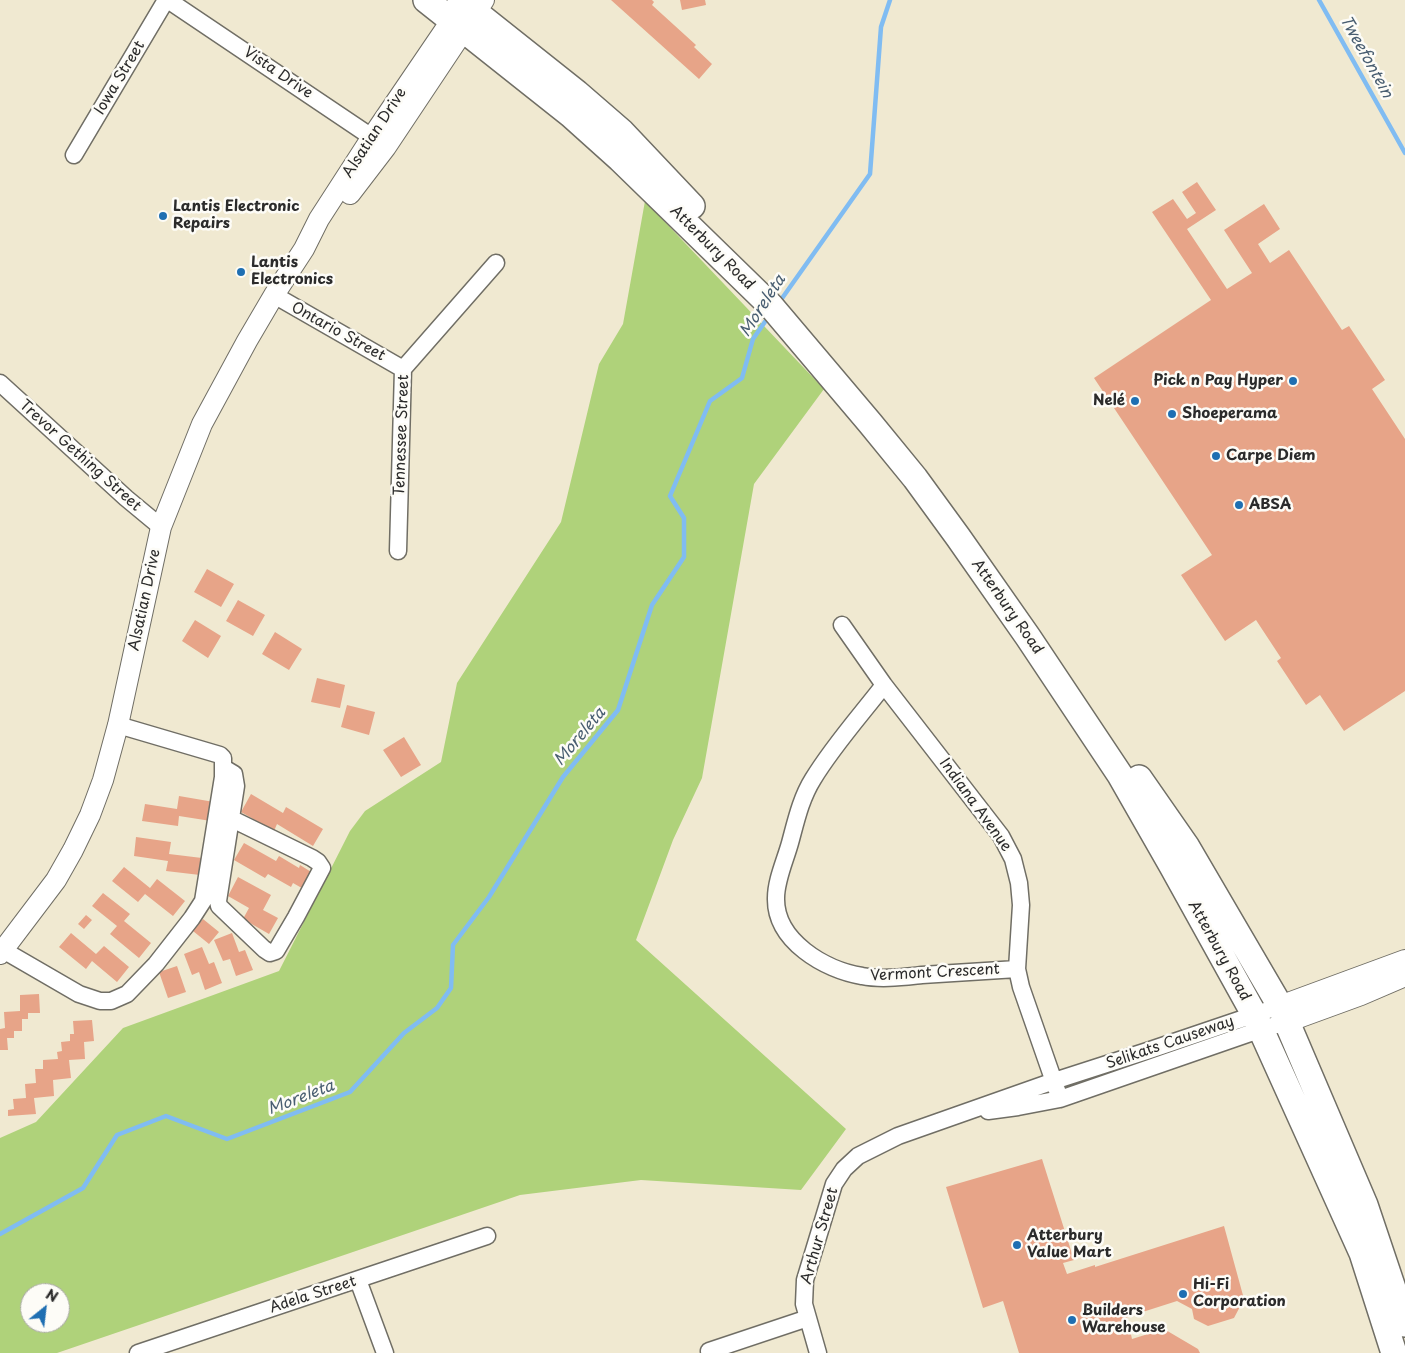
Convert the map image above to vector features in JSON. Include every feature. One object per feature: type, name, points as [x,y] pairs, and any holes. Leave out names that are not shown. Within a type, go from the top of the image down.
[{"type":"main road","name":"Atterbury Road","points":[[426,0],[466,9],[667,204],[742,269],[771,306],[809,339],[936,482],[1038,626],[1132,769],[1187,846],[1283,1014],[1365,1205],[1405,1324]]},
{"type":"main road","name":"Atterbury Road","points":[[809,339],[958,536],[1034,645],[1120,775],[1258,1022],[1362,1253],[1394,1353]]},
{"type":"street","name":"Vista Drive","points":[[167,0],[379,142]]},
{"type":"street","name":"Iowa Street","points":[[74,155],[167,0]]},
{"type":"street","name":"Alsatian Drive","points":[[2,952],[56,880],[74,850],[103,780],[118,725],[161,527],[202,424],[224,381],[274,296],[304,249],[339,208],[379,142],[466,9]]},
{"type":"street","name":"Tennessee Street","points":[[398,551],[403,369],[496,263]]},
{"type":"street","name":"Ontario Street","points":[[274,296],[403,369]]},
{"type":"street","name":"Trevor Gething Street","points":[[0,383],[126,498],[161,527]]},
{"type":"street","name":"Indiana Avenue","points":[[842,625],[884,685],[1001,836],[1013,859],[1018,872],[1020,894],[1017,969],[1021,987],[1060,1099]]},
{"type":"street","name":"Vermont Crescent","points":[[884,685],[821,765],[805,794],[778,883],[777,909],[782,923],[800,947],[816,960],[852,974],[874,978],[1017,969]]},
{"type":"street","points":[[118,725],[222,762],[234,774],[236,786],[230,818],[218,901],[219,906],[270,953],[276,951],[322,868],[312,858],[230,818]]},
{"type":"street","points":[[2,952],[89,998],[111,1001],[127,994],[156,964],[192,918],[202,901],[222,762]]},
{"type":"street","name":"Selikats Causeway","points":[[1283,1014],[1405,960]]},
{"type":"street","name":"Selikats Causeway","points":[[858,1156],[898,1136],[1054,1081],[1147,1051],[1360,995],[1405,976]]},
{"type":"street","name":"Selikats Causeway","points":[[963,1113],[1018,1107],[1060,1099],[1258,1022]]},
{"type":"street","name":"Arthur Street","points":[[818,1353],[808,1318],[804,1295],[805,1280],[825,1210],[839,1176],[858,1156]]},
{"type":"street","name":"Adela Street","points":[[142,1352],[488,1236]]},
{"type":"street","points":[[358,1280],[385,1353]]},
{"type":"street","points":[[709,1351],[808,1318]]},
{"type":"green space","points":[[645,201],[824,389],[754,484],[702,778],[673,840],[636,940],[846,1129],[801,1190],[641,1180],[520,1195],[57,1353],[0,1353],[0,1138],[36,1122],[123,1028],[279,971],[350,831],[365,811],[441,762],[457,683],[561,522],[599,364],[623,324]]},
{"type":"building","points":[[611,0],[652,0],[654,2],[652,5],[696,45],[694,47],[712,64],[699,79]]},
{"type":"building","points":[[680,0],[705,0],[706,5],[682,10]]},
{"type":"building","points":[[1197,182],[1216,210],[1187,229],[1227,289],[1252,273],[1224,230],[1264,204],[1280,229],[1258,244],[1270,263],[1289,250],[1342,330],[1349,326],[1385,380],[1372,389],[1405,439],[1405,691],[1344,731],[1320,695],[1306,705],[1277,661],[1281,658],[1256,620],[1225,641],[1181,575],[1212,555],[1094,378],[1211,300],[1152,212],[1173,199],[1187,219],[1196,213],[1182,192]]},
{"type":"building","points":[[207,569],[234,584],[221,607],[194,592]]},
{"type":"building","points":[[238,600],[265,615],[253,636],[226,621]]},
{"type":"building","points":[[195,620],[221,636],[208,658],[182,641]]},
{"type":"building","points":[[275,632],[302,649],[289,670],[262,654]]},
{"type":"building","points":[[317,678],[345,685],[340,708],[311,702]]},
{"type":"building","points":[[347,705],[375,712],[369,735],[341,727]]},
{"type":"building","points":[[404,737],[421,765],[401,777],[383,750]]},
{"type":"building","points":[[251,794],[283,813],[286,807],[323,829],[313,846],[277,824],[274,831],[241,812]]},
{"type":"building","points":[[179,796],[214,802],[211,821],[179,816],[178,826],[142,821],[145,804],[177,809]]},
{"type":"building","points":[[136,837],[171,842],[169,854],[202,858],[200,875],[166,871],[168,861],[134,856]]},
{"type":"building","points":[[244,843],[276,861],[279,856],[299,868],[300,865],[316,875],[307,891],[293,883],[291,887],[268,874],[265,878],[234,860]]},
{"type":"building","points":[[124,867],[150,888],[157,879],[185,901],[173,916],[145,894],[138,902],[112,881]]},
{"type":"building","points":[[238,877],[271,895],[263,910],[278,918],[269,934],[243,919],[249,908],[228,896]]},
{"type":"building","points":[[103,893],[130,914],[124,921],[151,943],[139,958],[110,934],[117,926],[92,906]]},
{"type":"building","points":[[86,915],[92,920],[84,929],[78,924]]},
{"type":"building","points":[[203,919],[219,932],[209,944],[193,931]]},
{"type":"building","points":[[71,933],[96,954],[104,946],[129,967],[117,982],[92,961],[86,969],[59,947]]},
{"type":"building","points":[[232,933],[239,952],[245,950],[253,970],[236,976],[230,959],[223,961],[214,940]]},
{"type":"building","points":[[202,947],[209,964],[214,962],[222,983],[205,990],[199,972],[192,975],[184,954]]},
{"type":"building","points":[[177,966],[186,992],[168,998],[159,972]]},
{"type":"building","points":[[39,994],[40,1013],[28,1013],[28,1019],[22,1019],[22,1031],[14,1031],[14,1038],[7,1038],[8,1050],[0,1050],[0,1029],[5,1028],[4,1012],[20,1011],[20,995]]},
{"type":"building","points":[[92,1020],[94,1041],[84,1042],[85,1059],[69,1060],[71,1078],[53,1080],[54,1096],[34,1098],[36,1114],[8,1116],[8,1110],[14,1109],[13,1099],[26,1098],[25,1084],[36,1083],[35,1069],[43,1069],[43,1060],[58,1059],[57,1052],[62,1051],[61,1042],[70,1041],[70,1034],[74,1034],[73,1021]]},
{"type":"building","name":"Atterbury Value Mart","points":[[1042,1159],[1074,1260],[1063,1263],[1067,1274],[1224,1226],[1244,1299],[1234,1318],[1208,1326],[1194,1319],[1192,1309],[1177,1301],[1127,1317],[1132,1339],[1164,1329],[1198,1349],[1200,1353],[1019,1353],[1003,1301],[983,1308],[946,1187]]},
{"type":"waterway","name":"Moreleta","points":[[778,304],[870,174],[881,27],[890,0]]},
{"type":"waterway","name":"Tweefontein","points":[[1319,0],[1405,153]]},
{"type":"waterway","name":"Moreleta","points":[[0,1234],[83,1188],[117,1135],[166,1116],[227,1139],[350,1092],[404,1033],[437,1008],[451,988],[453,945],[489,897],[563,777],[618,710],[652,605],[684,557],[684,518],[670,496],[710,401],[742,378],[753,339],[769,316]]},
{"type":"place","name":"Lantis Electronic Repairs","points":[[163,216]]},
{"type":"place","name":"Lantis Electronics","points":[[241,272]]},
{"type":"place","name":"Pick n Pay Hyper","points":[[1293,381]]},
{"type":"place","name":"Nelé","points":[[1135,401]]},
{"type":"place","name":"Shoeperama","points":[[1172,414]]},
{"type":"place","name":"Carpe Diem","points":[[1216,456]]},
{"type":"place","name":"ABSA","points":[[1239,505]]},
{"type":"place","name":"Atterbury Value Mart","points":[[1017,1245]]},
{"type":"place","name":"Hi-Fi Corporation","points":[[1183,1294]]},
{"type":"place","name":"Builders Warehouse","points":[[1072,1320]]}]
